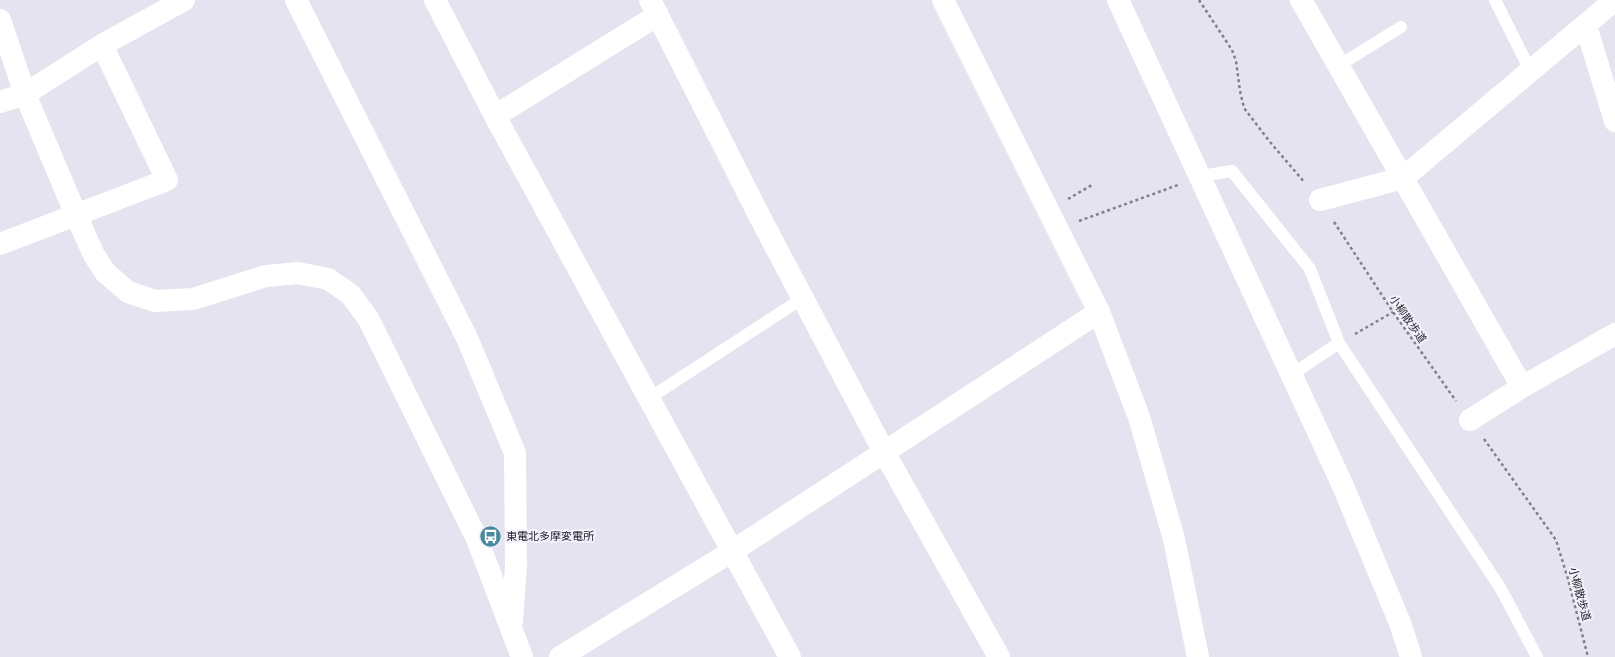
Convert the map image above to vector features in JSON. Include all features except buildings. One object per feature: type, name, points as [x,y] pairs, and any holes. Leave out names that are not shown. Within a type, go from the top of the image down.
[{"type":"street","points":[[0,102],[25,94],[102,45],[184,0]]},
{"type":"street","points":[[296,0],[467,338],[516,453],[516,565],[511,626]]},
{"type":"street","points":[[435,0],[495,116],[731,552],[790,657]]},
{"type":"street","points":[[943,0],[1100,312],[1140,417],[1174,538],[1198,657]]},
{"type":"street","points":[[1118,0],[1201,176],[1290,374],[1346,493],[1400,623],[1411,657]]},
{"type":"street","points":[[1301,0],[1522,387]]},
{"type":"street","points":[[1320,200],[1404,178],[1532,72],[1615,0]]},
{"type":"street","points":[[495,116],[654,7],[763,223],[884,452],[999,657]]},
{"type":"street","points":[[0,20],[25,94],[94,255],[105,272],[128,292],[155,301],[193,299],[266,276],[298,273],[328,279],[350,294],[368,318],[478,539],[522,657]]},
{"type":"street","points":[[1586,26],[1615,121]]},
{"type":"street","points":[[0,244],[167,180],[102,45]]},
{"type":"street","points":[[560,657],[731,552],[1100,312]]},
{"type":"street","points":[[1470,420],[1522,387],[1615,334]]},
{"type":"lane","points":[[1495,0],[1532,72]]},
{"type":"lane","points":[[1338,66],[1401,28]]},
{"type":"lane","points":[[1201,176],[1232,171],[1310,269],[1339,343],[1501,589],[1537,657]]},
{"type":"lane","points":[[648,399],[803,298]]},
{"type":"lane","points":[[1290,374],[1339,343]]},
{"type":"path","name":"小柳散歩道","points":[[1199,0],[1232,50],[1236,61],[1244,108],[1270,142],[1320,200],[1392,312],[1556,540],[1588,657]]},
{"type":"path","points":[[1058,228],[1201,176]]},
{"type":"path","points":[[1339,343],[1392,312]]},
{"type":"place","name":"東電北多摩変電所","points":[[491,536]]}]
